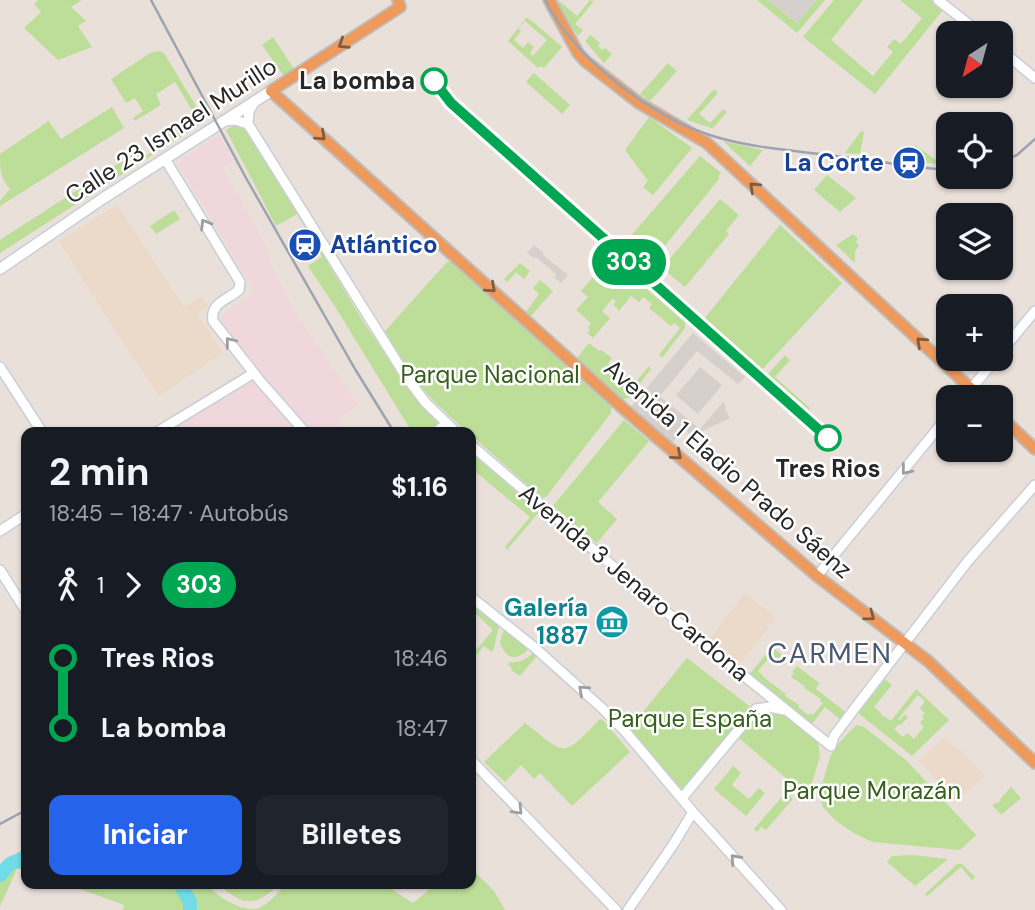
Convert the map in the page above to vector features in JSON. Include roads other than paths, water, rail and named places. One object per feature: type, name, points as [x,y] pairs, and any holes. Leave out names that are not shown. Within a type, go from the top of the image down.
[{"type":"highway","points":[[549,0],[585,61],[639,103],[707,143],[961,385]]},
{"type":"highway","name":"Calle 23 Ismael Murillo","points":[[271,90],[399,4]]},
{"type":"highway","name":"Avenida 1 Eladio Prado Sáenz","points":[[271,90],[625,410],[817,576],[905,642],[945,676],[1035,763]]},
{"type":"highway","points":[[1013,428],[1035,449]]},
{"type":"main road","name":"Calle 23 Ismael Murillo","points":[[0,269],[271,90]]},
{"type":"street","points":[[938,0],[965,21]]},
{"type":"street","points":[[1013,60],[1035,78]]},
{"type":"street","points":[[256,100],[249,111],[248,124],[407,378],[425,402],[450,427]]},
{"type":"street","points":[[222,121],[235,120],[248,124]]},
{"type":"street","points":[[165,159],[240,282],[239,290],[215,307],[213,321],[301,427]]},
{"type":"street","points":[[1013,338],[1035,311]]},
{"type":"street","points":[[0,367],[39,427]]},
{"type":"street","points":[[165,427],[254,373]]},
{"type":"street","points":[[442,427],[446,424]]},
{"type":"street","points":[[817,576],[936,431]]},
{"type":"street","name":"Avenida 3 Jenaro Cardona","points":[[476,449],[697,639],[831,746],[834,736],[905,642]]},
{"type":"street","points":[[905,642],[968,561],[1035,485]]},
{"type":"street","points":[[0,531],[21,517]]},
{"type":"street","points":[[0,570],[21,603]]},
{"type":"street","points":[[476,601],[534,647],[624,730],[780,910]]},
{"type":"street","points":[[682,798],[757,709],[770,707],[787,710]]},
{"type":"street","points":[[476,765],[616,910]]},
{"type":"street","points":[[628,910],[693,812]]},
{"type":"waterway","points":[[0,875],[10,864],[21,859]]},
{"type":"waterway","points":[[183,889],[190,902],[190,910]]},
{"type":"railway","points":[[151,0],[246,178],[391,427]]},
{"type":"railway","points":[[545,0],[575,44],[595,64],[642,101],[692,128],[716,137],[763,147],[936,169]]},
{"type":"railway","points":[[1013,157],[1035,139]]},
{"type":"railway","points":[[0,824],[21,813]]},
{"type":"place","name":"La bomba","points":[[434,81]]},
{"type":"place","name":"La Corte","points":[[909,163]]},
{"type":"place","name":"Atlántico","points":[[305,245]]},
{"type":"place","name":"Tres Rios","points":[[828,438]]},
{"type":"place","name":"Galería 1887","points":[[612,622]]},
{"type":"district","name":"CARMEN","points":[[830,653]]},
{"type":"park label","name":"Parque Nacional","points":[[490,375]]},
{"type":"park label","name":"Parque España","points":[[690,719]]},
{"type":"park label","name":"Parque Morazán","points":[[872,791]]}]
